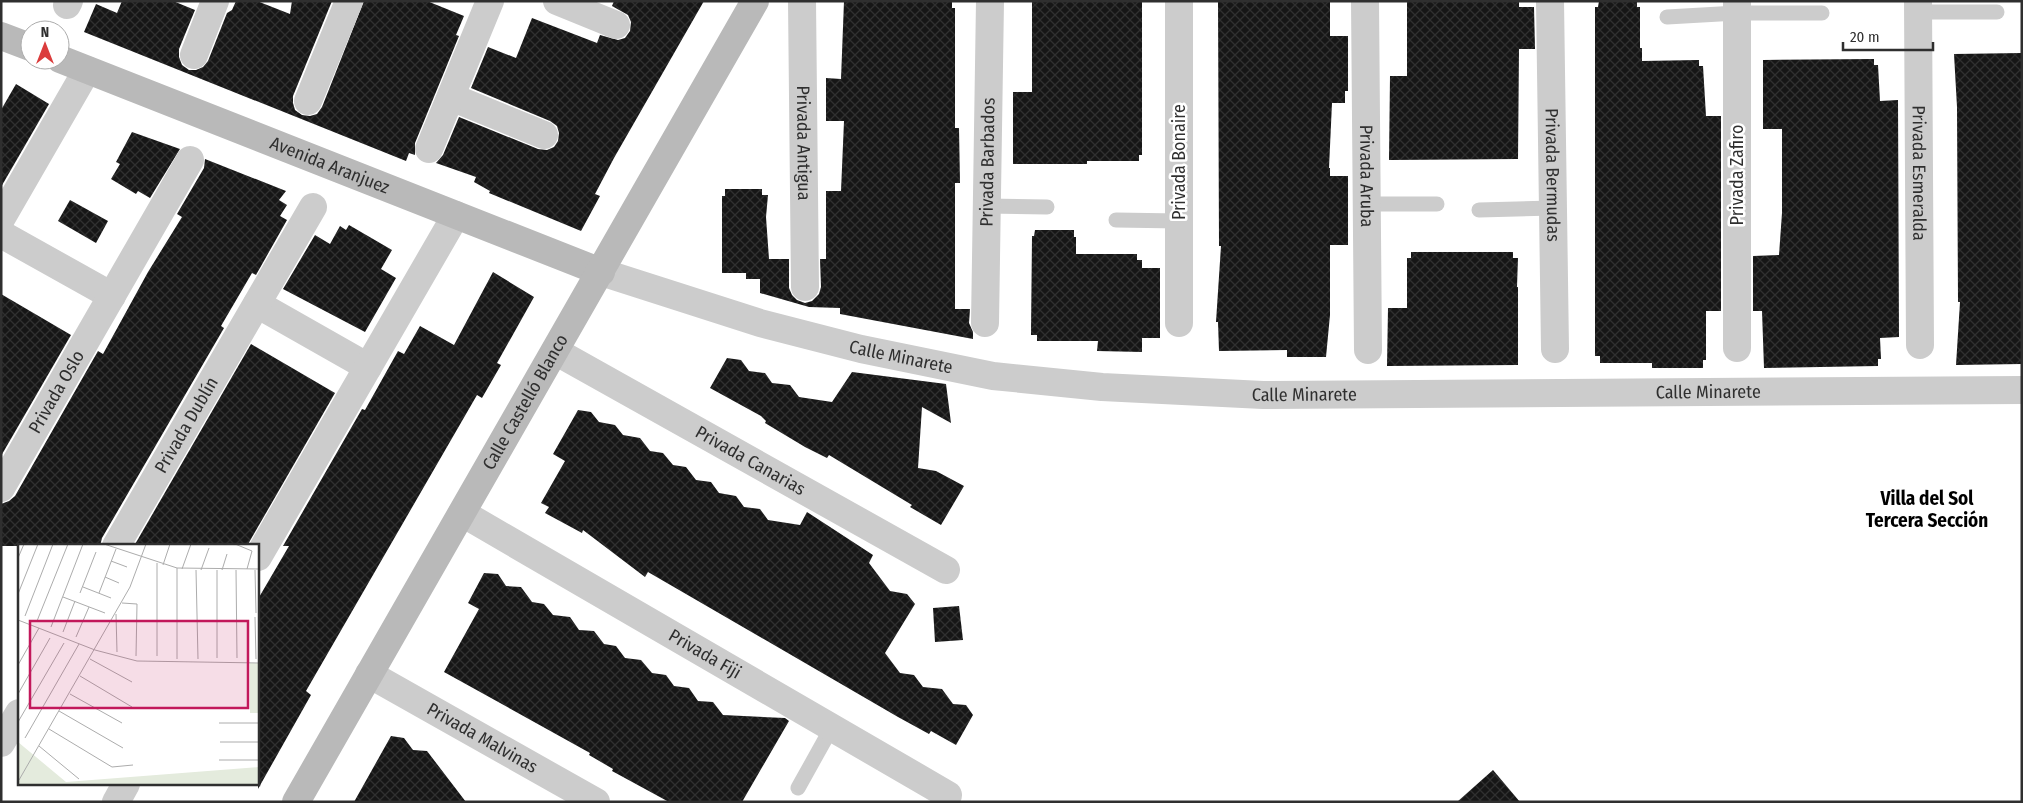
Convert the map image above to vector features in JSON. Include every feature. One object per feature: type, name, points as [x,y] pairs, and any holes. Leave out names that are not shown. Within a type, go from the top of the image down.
[{"type":"street","points":[[194,55],[215,1]]},
{"type":"street","points":[[308,101],[349,1]]},
{"type":"street","points":[[429,149],[490,1]]},
{"type":"street","points":[[557,1],[616,25]]},
{"type":"street","name":"Calle Castelló Blanco","points":[[296,802],[755,1]]},
{"type":"street","name":"Privada Antigua","points":[[802,1],[804,287]]},
{"type":"street","name":"Privada Barbados","points":[[985,323],[990,1]]},
{"type":"street","name":"Privada Bonaire","points":[[1178,323],[1179,1]]},
{"type":"street","name":"Privada Aruba","points":[[1365,1],[1368,350]]},
{"type":"street","name":"Privada Bermudas","points":[[1550,1],[1555,349]]},
{"type":"street","name":"Privada Zafiro","points":[[1737,7],[1737,348]]},
{"type":"street","name":"Privada Esmeralda","points":[[1918,7],[1920,345]]},
{"type":"street","points":[[1,36],[20,43]]},
{"type":"street","name":"Avenida Aranjuez","points":[[70,63],[601,272]]},
{"type":"street","points":[[1,219],[87,70]]},
{"type":"street","points":[[451,97],[544,136]]},
{"type":"street","name":"Privada Oslo","points":[[1,488],[190,160]]},
{"type":"street","name":"Privada Dublín","points":[[117,544],[313,207]]},
{"type":"street","points":[[259,555],[456,215]]},
{"type":"street","points":[[1,234],[112,296]]},
{"type":"street","name":"Calle Minarete","points":[[601,272],[760,323],[861,349],[993,376],[1102,387],[1264,395],[2022,390]]},
{"type":"street","points":[[256,304],[368,367]]},
{"type":"street","name":"Privada Canarias","points":[[555,351],[946,570]]},
{"type":"street","name":"Privada Fiji","points":[[462,513],[948,795]]},
{"type":"street","name":"Privada Malvinas","points":[[369,674],[596,802]]},
{"type":"street","points":[[1,743],[18,715]]},
{"type":"street","points":[[116,802],[125,786]]},
{"type":"lane","points":[[1667,17],[1737,7],[1822,13]]},
{"type":"lane","points":[[1918,7],[1997,12]]},
{"type":"lane","points":[[1366,204],[1437,204]]},
{"type":"lane","points":[[987,206],[1047,207]]},
{"type":"lane","points":[[1479,210],[1553,208]]},
{"type":"lane","points":[[1116,220],[1178,221]]},
{"type":"lane","points":[[798,788],[832,727]]},
{"type":"building","points":[[122,1],[173,1],[195,10],[179,49],[179,57],[182,65],[189,70],[196,70],[203,67],[208,61],[227,13],[232,10],[236,1],[257,1],[290,14],[292,1],[332,1],[293,96],[295,110],[302,115],[310,116],[317,114],[322,107],[364,1],[427,1],[464,16],[456,35],[459,36],[415,143],[415,155],[409,153],[406,161],[84,32],[96,4],[117,13]]},
{"type":"building","points":[[614,1],[704,1],[614,158],[595,194],[600,196],[581,231],[489,193],[490,191],[474,182],[476,177],[436,163],[443,155],[459,117],[538,149],[547,150],[554,147],[558,141],[559,133],[557,126],[550,121],[471,88],[488,47],[516,58],[532,18],[597,43],[600,35],[618,40],[625,38],[630,31],[631,22],[628,15],[612,6]]},
{"type":"building","points":[[844,1],[952,1],[952,8],[955,8],[955,128],[959,128],[960,183],[955,183],[955,309],[970,309],[969,323],[973,332],[973,339],[840,314],[840,308],[809,307],[760,293],[760,279],[746,279],[746,273],[722,273],[722,196],[725,196],[725,189],[762,189],[762,195],[768,195],[766,217],[769,259],[789,259],[789,288],[797,300],[805,303],[812,301],[819,294],[821,287],[820,259],[826,259],[826,191],[841,191],[844,121],[826,121],[826,78],[841,79]]},
{"type":"building","points":[[1032,1],[1142,1],[1142,155],[1139,155],[1139,161],[1087,161],[1087,164],[1013,164],[1013,92],[1032,92]]},
{"type":"building","points":[[1218,1],[1330,1],[1330,36],[1348,36],[1348,91],[1345,91],[1345,103],[1332,103],[1329,168],[1330,176],[1348,176],[1348,245],[1330,245],[1330,315],[1326,357],[1287,357],[1287,350],[1219,351],[1218,322],[1216,322],[1221,246],[1219,246]]},
{"type":"building","points":[[1407,1],[1519,1],[1519,7],[1534,7],[1535,49],[1519,49],[1518,159],[1389,160],[1390,76],[1407,76]]},
{"type":"building","points":[[1599,1],[1637,1],[1637,7],[1640,7],[1640,48],[1642,48],[1642,61],[1699,60],[1699,66],[1703,66],[1706,116],[1721,116],[1721,311],[1706,311],[1706,360],[1703,360],[1703,368],[1652,368],[1652,363],[1600,363],[1600,356],[1595,356],[1595,7],[1598,7]]},
{"type":"building","points":[[2022,53],[2022,364],[1956,365],[1960,302],[1958,302],[1957,107],[1954,54]]},
{"type":"building","points":[[1874,59],[1874,65],[1878,65],[1880,101],[1898,100],[1899,337],[1880,338],[1881,359],[1878,359],[1878,366],[1764,368],[1762,311],[1753,311],[1753,256],[1779,255],[1782,213],[1782,129],[1763,129],[1763,60]]},
{"type":"building","points":[[16,84],[49,104],[1,187],[1,110]]},
{"type":"building","points":[[132,132],[180,149],[150,198],[138,191],[136,194],[111,179],[120,164],[116,162]]},
{"type":"building","points":[[205,159],[286,191],[279,200],[287,205],[280,216],[287,220],[256,275],[252,273],[221,326],[224,328],[102,538],[100,544],[18,544],[18,546],[1,546],[1,504],[15,496],[98,351],[103,354],[148,272],[182,217],[177,214],[204,168]]},
{"type":"building","points":[[70,200],[108,221],[96,243],[58,221]]},
{"type":"building","points":[[349,225],[392,250],[381,269],[396,278],[365,332],[283,289],[315,235],[330,244],[340,226],[346,230]]},
{"type":"building","points":[[1035,230],[1074,230],[1076,254],[1137,254],[1137,260],[1142,260],[1142,268],[1160,268],[1160,338],[1142,338],[1142,352],[1097,351],[1098,341],[1037,341],[1037,335],[1031,335],[1032,236],[1034,236]]},
{"type":"building","points":[[1411,252],[1513,252],[1513,258],[1518,258],[1518,365],[1387,366],[1388,308],[1407,308],[1407,258],[1411,258]]},
{"type":"building","points":[[493,272],[534,297],[497,363],[501,365],[482,398],[477,395],[306,691],[311,695],[258,789],[259,597],[289,546],[283,546],[362,409],[365,410],[398,351],[404,354],[420,326],[454,345]]},
{"type":"building","points":[[1,294],[71,335],[1,456]]},
{"type":"building","points":[[251,344],[335,393],[248,544],[135,544]]},
{"type":"building","points":[[727,358],[741,360],[749,371],[765,373],[772,383],[790,385],[799,397],[832,402],[852,372],[946,384],[951,423],[922,407],[918,468],[936,471],[964,486],[941,525],[910,507],[912,505],[829,455],[827,458],[805,447],[765,423],[766,421],[761,416],[710,388]]},
{"type":"building","points":[[578,410],[591,412],[599,422],[615,425],[623,435],[640,438],[650,451],[663,453],[673,465],[686,467],[696,480],[711,482],[719,493],[736,496],[744,507],[760,509],[768,520],[800,525],[807,512],[873,555],[869,563],[890,591],[907,594],[915,604],[885,653],[900,673],[914,675],[923,687],[942,689],[953,704],[966,705],[973,715],[956,745],[931,731],[929,734],[898,717],[648,572],[645,577],[583,530],[582,533],[545,513],[549,507],[541,503],[565,461],[553,454]]},
{"type":"building","points":[[484,573],[498,574],[506,586],[521,587],[532,602],[544,604],[553,615],[570,617],[579,630],[594,631],[604,644],[616,646],[625,658],[641,660],[652,673],[666,675],[674,686],[689,688],[698,701],[713,702],[723,715],[785,718],[789,721],[742,802],[669,802],[612,771],[613,769],[589,755],[590,753],[444,672],[479,609],[468,603]]},
{"type":"building","points":[[959,606],[963,640],[935,642],[933,608]]},
{"type":"building","points":[[391,736],[404,738],[413,750],[427,751],[466,802],[354,802]]},
{"type":"building","points":[[1493,770],[1520,802],[1457,802]]},
{"type":"district","name":"Villa del Sol Tercera Sección","points":[[1927,509]]}]
